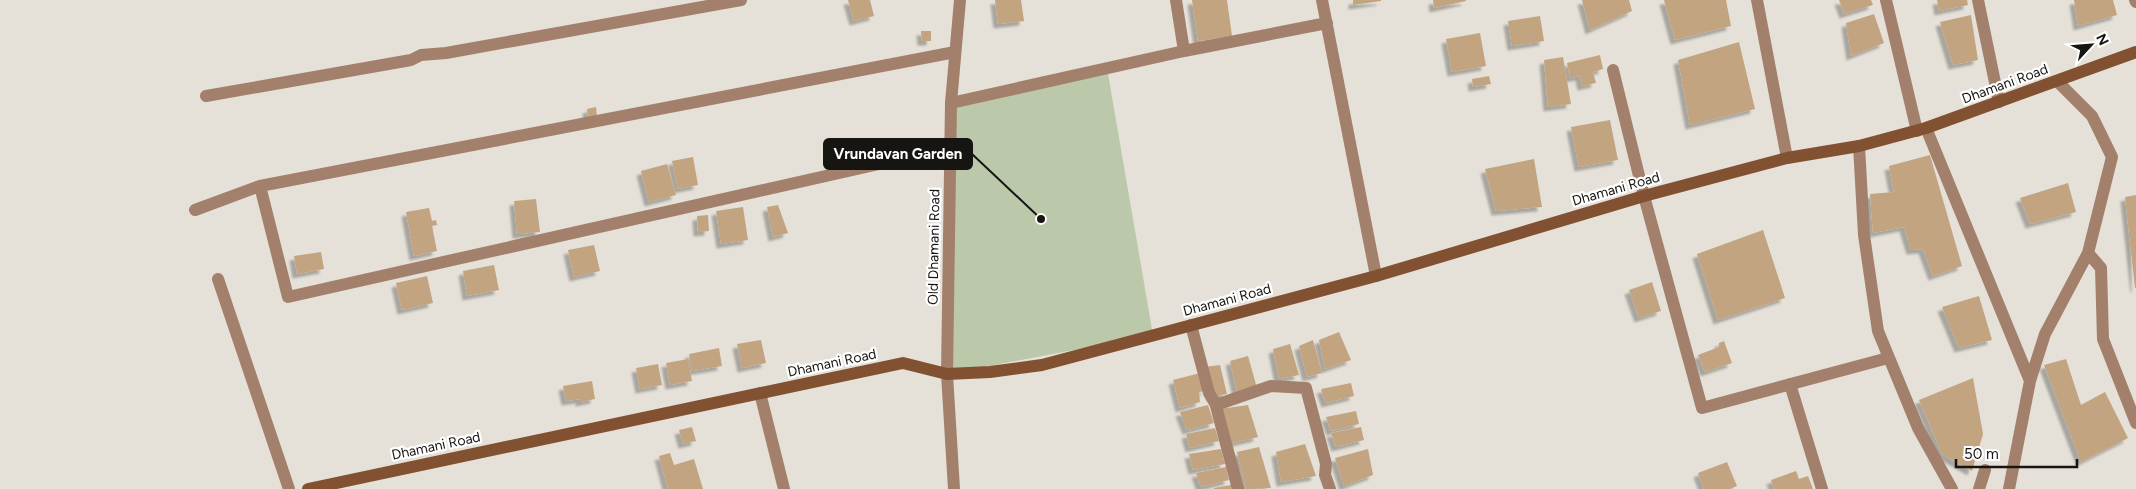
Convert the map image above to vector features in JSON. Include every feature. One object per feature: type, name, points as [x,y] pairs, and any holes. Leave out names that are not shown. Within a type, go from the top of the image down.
[{"type":"main road","name":"Dhamani Road","points":[[308,489],[903,364],[947,374],[990,372],[1042,365],[1376,276],[1644,196],[1787,158],[1859,146],[1922,130],[2136,52]]},
{"type":"street","points":[[206,96],[411,60],[421,55],[446,54],[741,0]]},
{"type":"street","name":"Old Dhamani Road","points":[[954,489],[947,374],[951,103],[960,0]]},
{"type":"street","points":[[1176,0],[1184,51]]},
{"type":"street","points":[[1322,0],[1376,276]]},
{"type":"street","points":[[1757,0],[1787,158]]},
{"type":"street","points":[[1886,0],[1922,130],[2030,381]]},
{"type":"street","points":[[1978,0],[1999,102]]},
{"type":"street","points":[[951,103],[1184,51],[1327,23]]},
{"type":"street","points":[[195,210],[260,186],[955,52]]},
{"type":"street","points":[[1613,70],[1644,196],[1702,408],[1888,358]]},
{"type":"street","points":[[2009,489],[2030,381],[2045,334],[2088,253],[2112,157],[2092,116],[2057,81]]},
{"type":"street","points":[[1859,146],[1864,234],[1878,331],[1918,428],[1952,489]]},
{"type":"street","points":[[260,186],[288,296],[950,148]]},
{"type":"street","points":[[2088,253],[2102,268],[2103,339],[2136,423]]},
{"type":"street","points":[[218,279],[289,489]]},
{"type":"street","points":[[1191,325],[1209,393],[1216,405],[1271,386],[1306,388],[1326,464],[1326,475],[1330,489]]},
{"type":"street","points":[[1790,384],[1822,489]]},
{"type":"street","points":[[760,393],[784,489]]},
{"type":"street","points":[[1216,406],[1238,489]]},
{"type":"street","points":[[1979,489],[1986,470]]},
{"type":"green space","points":[[1107,68],[1153,335],[947,374],[951,103]]},
{"type":"building","points":[[848,0],[870,0],[874,16],[854,21]]},
{"type":"building","points":[[995,0],[1021,0],[1024,21],[998,24]]},
{"type":"building","points":[[1192,0],[1227,0],[1232,36],[1198,41]]},
{"type":"building","points":[[1353,0],[1381,0],[1381,1],[1353,5]]},
{"type":"building","points":[[1433,0],[1466,0],[1466,1],[1434,8]]},
{"type":"building","points":[[1582,0],[1629,0],[1632,11],[1590,30]]},
{"type":"building","points":[[1664,0],[1726,0],[1731,26],[1675,40]]},
{"type":"building","points":[[1839,0],[1871,0],[1873,5],[1844,14]]},
{"type":"building","points":[[1937,0],[1967,0],[1968,5],[1939,11]]},
{"type":"building","points":[[2074,0],[2113,0],[2117,15],[2078,26]]},
{"type":"building","points":[[1874,14],[1884,43],[1851,56],[1846,23]]},
{"type":"building","points":[[1971,15],[1978,60],[1953,65],[1940,22]]},
{"type":"building","points":[[1540,16],[1544,41],[1512,46],[1508,21]]},
{"type":"building","points":[[921,31],[931,31],[931,41],[922,41]]},
{"type":"building","points":[[1480,33],[1486,66],[1452,72],[1446,39]]},
{"type":"building","points":[[1739,42],[1755,109],[1690,125],[1678,60]]},
{"type":"building","points":[[1600,55],[1603,69],[1593,72],[1596,83],[1582,86],[1580,76],[1570,78],[1567,63]]},
{"type":"building","points":[[1563,57],[1571,104],[1548,107],[1544,60]]},
{"type":"building","points":[[1489,76],[1491,84],[1473,87],[1472,79]]},
{"type":"building","points":[[596,107],[597,116],[588,117],[587,109]]},
{"type":"building","points":[[1610,120],[1618,160],[1579,167],[1571,127]]},
{"type":"building","points":[[1930,155],[1962,266],[1933,276],[1923,249],[1911,250],[1904,227],[1873,233],[1870,194],[1894,192],[1889,166]]},
{"type":"building","points":[[693,157],[698,185],[678,189],[672,161]]},
{"type":"building","points":[[1534,159],[1542,207],[1496,211],[1485,169]]},
{"type":"building","points":[[667,164],[676,195],[649,202],[641,171]]},
{"type":"building","points":[[2068,183],[2076,212],[2030,224],[2020,198]]},
{"type":"building","points":[[2136,195],[2136,288],[2135,288],[2125,197]]},
{"type":"building","points":[[536,199],[540,232],[517,234],[514,201]]},
{"type":"building","points":[[778,205],[788,233],[773,237],[767,207]]},
{"type":"building","points":[[743,207],[748,240],[721,244],[716,211]]},
{"type":"building","points":[[429,208],[432,221],[436,220],[437,225],[432,226],[437,251],[414,256],[406,212]]},
{"type":"building","points":[[708,215],[709,231],[698,232],[697,216]]},
{"type":"building","points":[[1763,230],[1785,298],[1718,320],[1697,254]]},
{"type":"building","points":[[594,245],[600,271],[574,277],[568,250]]},
{"type":"building","points":[[321,252],[324,269],[297,274],[294,256]]},
{"type":"building","points":[[494,265],[499,290],[467,296],[463,271]]},
{"type":"building","points":[[427,276],[433,303],[402,310],[396,283]]},
{"type":"building","points":[[1652,282],[1661,311],[1639,318],[1629,290]]},
{"type":"building","points":[[1979,296],[1992,340],[1959,348],[1942,307]]},
{"type":"building","points":[[1339,332],[1351,360],[1325,369],[1319,340]]},
{"type":"building","points":[[761,340],[766,363],[742,368],[737,344]]},
{"type":"building","points":[[1313,340],[1322,373],[1307,377],[1299,346]]},
{"type":"building","points":[[1724,341],[1732,363],[1705,372],[1698,355],[1719,347],[1719,343]]},
{"type":"building","points":[[1290,344],[1299,375],[1279,379],[1273,349]]},
{"type":"building","points":[[719,348],[722,366],[692,371],[689,354]]},
{"type":"building","points":[[1248,356],[1257,388],[1237,393],[1230,361]]},
{"type":"building","points":[[688,359],[692,381],[670,385],[666,363]]},
{"type":"building","points":[[2066,359],[2081,405],[2105,392],[2128,438],[2081,462],[2044,365]]},
{"type":"building","points":[[658,364],[662,385],[640,389],[636,368]]},
{"type":"building","points":[[1220,365],[1227,394],[1212,397],[1204,367]]},
{"type":"building","points":[[1200,373],[1205,391],[1199,392],[1200,402],[1180,408],[1173,380]]},
{"type":"building","points":[[1973,378],[1983,434],[1972,471],[1942,454],[1919,400]]},
{"type":"building","points":[[592,381],[595,399],[580,402],[580,399],[566,401],[563,386]]},
{"type":"building","points":[[1351,383],[1354,396],[1326,403],[1321,389]]},
{"type":"building","points":[[1208,405],[1214,423],[1187,430],[1180,412]]},
{"type":"building","points":[[1248,405],[1258,437],[1228,444],[1220,409]]},
{"type":"building","points":[[1356,411],[1359,424],[1331,431],[1326,417]]},
{"type":"building","points":[[692,427],[696,441],[683,444],[679,430]]},
{"type":"building","points":[[1361,427],[1364,440],[1336,447],[1331,433]]},
{"type":"building","points":[[1215,428],[1219,441],[1190,448],[1186,434]]},
{"type":"building","points":[[1305,444],[1316,476],[1281,482],[1276,452]]},
{"type":"building","points":[[1259,447],[1271,488],[1246,489],[1237,452]]},
{"type":"building","points":[[1221,449],[1225,464],[1193,470],[1189,454]]},
{"type":"building","points":[[1368,449],[1373,475],[1344,486],[1335,458]]},
{"type":"building","points":[[670,453],[674,465],[694,459],[703,489],[668,489],[659,456]]},
{"type":"building","points":[[1727,462],[1737,486],[1730,489],[1704,489],[1698,473]]},
{"type":"building","points":[[1226,467],[1229,480],[1201,487],[1196,473]]},
{"type":"building","points":[[1796,471],[1799,479],[1808,476],[1813,489],[1774,489],[1771,480]]},
{"type":"building","points":[[1231,485],[1232,489],[1214,489],[1214,488]]},
{"type":"place","name":"Vrundavan Garden","points":[[1041,219]]}]
